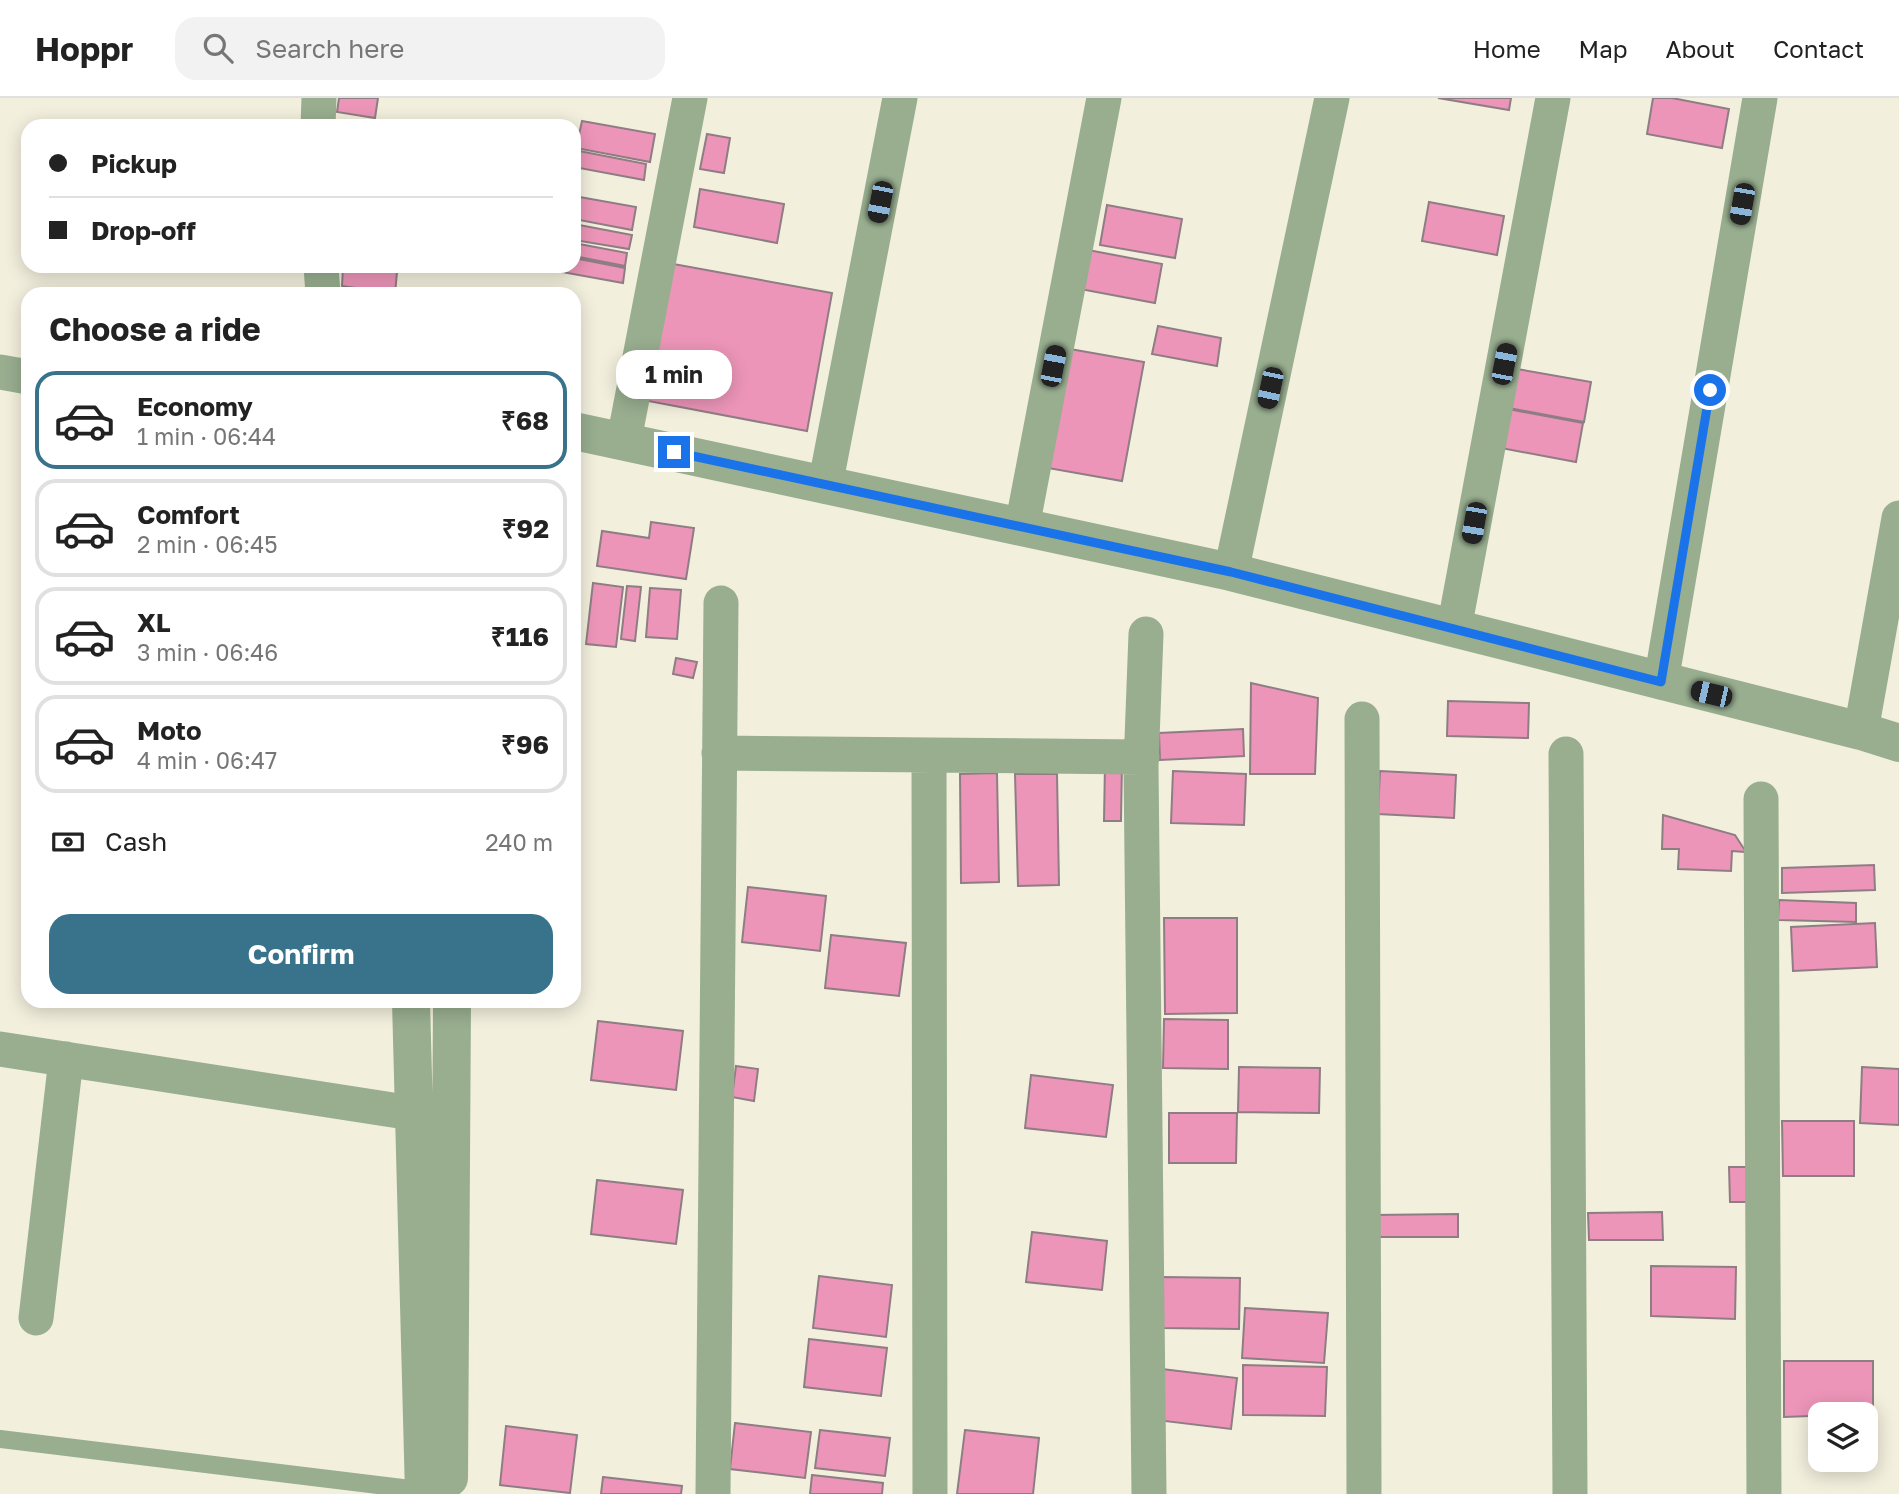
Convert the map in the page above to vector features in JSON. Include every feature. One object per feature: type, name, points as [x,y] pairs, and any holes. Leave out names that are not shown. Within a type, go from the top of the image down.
[{"type":"street","points":[[318,119],[319,98]]},
{"type":"street","points":[[624,440],[690,98]]},
{"type":"street","points":[[825,486],[900,98]]},
{"type":"street","points":[[1022,527],[1104,98]]},
{"type":"street","points":[[1231,572],[1332,98]]},
{"type":"street","points":[[1454,629],[1553,98]]},
{"type":"street","points":[[1661,682],[1760,98]]},
{"type":"street","points":[[0,372],[21,376]]},
{"type":"street","points":[[581,432],[1231,572],[1861,731],[1899,743]]},
{"type":"street","points":[[1861,731],[1899,519]]},
{"type":"street","points":[[713,1494],[721,603]]},
{"type":"street","points":[[1146,634],[1142,758],[1149,1494]]},
{"type":"street","points":[[1362,719],[1364,1494]]},
{"type":"street","points":[[719,753],[1142,758]]},
{"type":"street","points":[[1566,754],[1570,1494]]},
{"type":"street","points":[[929,755],[930,1494]]},
{"type":"street","points":[[1761,799],[1764,1494]]},
{"type":"street","points":[[411,1008],[412,1112],[436,1493]]},
{"type":"street","points":[[436,1493],[452,1008]]},
{"type":"street","points":[[0,1049],[412,1112]]},
{"type":"street","points":[[36,1318],[66,1059]]},
{"type":"lane","points":[[0,1439],[436,1493]]},
{"type":"building","points":[[339,98],[378,98],[375,118],[337,112]]},
{"type":"building","points":[[1438,98],[1511,98],[1509,110]]},
{"type":"building","points":[[1653,98],[1672,98],[1729,109],[1722,148],[1647,134]]},
{"type":"building","points":[[582,121],[655,134],[650,162],[581,149]]},
{"type":"building","points":[[707,134],[730,138],[724,173],[700,169]]},
{"type":"building","points":[[581,151],[646,164],[644,180],[581,168]]},
{"type":"building","points":[[700,189],[784,204],[777,243],[694,227]]},
{"type":"building","points":[[581,197],[636,207],[632,230],[581,220]]},
{"type":"building","points":[[1429,202],[1504,216],[1497,255],[1422,241]]},
{"type":"building","points":[[1107,205],[1182,219],[1175,258],[1100,245]]},
{"type":"building","points":[[581,225],[632,235],[629,249],[581,241]]},
{"type":"building","points":[[581,244],[627,253],[625,266],[581,257]]},
{"type":"building","points":[[1088,250],[1162,264],[1155,303],[1080,289]]},
{"type":"building","points":[[581,259],[625,268],[623,283],[568,273],[581,273]]},
{"type":"building","points":[[668,263],[832,293],[807,431],[643,400]]},
{"type":"building","points":[[343,273],[397,273],[396,287],[342,286]]},
{"type":"building","points":[[1158,326],[1221,338],[1217,366],[1152,354]]},
{"type":"building","points":[[1070,349],[1144,362],[1122,481],[1048,468]]},
{"type":"building","points":[[1517,369],[1591,382],[1584,422],[1509,408]]},
{"type":"building","points":[[1508,409],[1583,423],[1576,462],[1501,448]]},
{"type":"building","points":[[651,522],[694,528],[686,579],[597,566],[602,531],[649,538]]},
{"type":"building","points":[[593,583],[623,587],[616,647],[586,644]]},
{"type":"building","points":[[627,586],[641,587],[635,641],[621,639]]},
{"type":"building","points":[[650,588],[681,590],[677,639],[646,637]]},
{"type":"building","points":[[676,658],[697,662],[693,678],[673,674]]},
{"type":"building","points":[[1251,683],[1318,698],[1315,774],[1250,774]]},
{"type":"building","points":[[1448,701],[1529,703],[1528,738],[1447,736]]},
{"type":"building","points":[[1243,729],[1244,756],[1160,760],[1159,733]]},
{"type":"building","points":[[1105,763],[1122,763],[1121,821],[1104,821]]},
{"type":"building","points":[[1173,771],[1246,774],[1244,825],[1171,823]]},
{"type":"building","points":[[1380,771],[1456,775],[1454,818],[1378,814]]},
{"type":"building","points":[[997,773],[999,882],[961,883],[960,774]]},
{"type":"building","points":[[1015,774],[1057,774],[1059,885],[1018,886]]},
{"type":"building","points":[[1663,815],[1735,835],[1746,852],[1732,851],[1731,871],[1678,869],[1679,849],[1662,849]]},
{"type":"building","points":[[1874,865],[1875,890],[1782,893],[1782,868]]},
{"type":"building","points":[[748,887],[826,896],[820,951],[742,942]]},
{"type":"building","points":[[1779,900],[1856,903],[1856,922],[1778,920]]},
{"type":"building","points":[[1164,918],[1237,918],[1237,1013],[1165,1014]]},
{"type":"building","points":[[1875,923],[1877,967],[1793,971],[1791,927]]},
{"type":"building","points":[[831,935],[906,943],[899,996],[825,988]]},
{"type":"building","points":[[1164,1019],[1228,1020],[1228,1069],[1163,1068]]},
{"type":"building","points":[[598,1021],[683,1031],[676,1090],[591,1080]]},
{"type":"building","points":[[736,1066],[758,1069],[754,1101],[732,1097]]},
{"type":"building","points":[[1239,1067],[1320,1068],[1319,1113],[1238,1112]]},
{"type":"building","points":[[1862,1067],[1899,1069],[1899,1125],[1860,1123]]},
{"type":"building","points":[[1031,1075],[1113,1085],[1106,1137],[1025,1128]]},
{"type":"building","points":[[1169,1113],[1237,1113],[1236,1163],[1169,1163]]},
{"type":"building","points":[[1782,1121],[1854,1121],[1854,1176],[1783,1176]]},
{"type":"building","points":[[1729,1167],[1748,1167],[1749,1202],[1730,1202]]},
{"type":"building","points":[[597,1180],[683,1190],[676,1244],[591,1234]]},
{"type":"building","points":[[1662,1212],[1663,1240],[1589,1240],[1588,1213]]},
{"type":"building","points":[[1458,1214],[1458,1237],[1373,1237],[1373,1215]]},
{"type":"building","points":[[1032,1232],[1107,1241],[1102,1290],[1026,1282]]},
{"type":"building","points":[[1651,1266],[1736,1267],[1735,1319],[1651,1316]]},
{"type":"building","points":[[819,1276],[892,1285],[886,1337],[813,1328]]},
{"type":"building","points":[[1162,1277],[1240,1278],[1239,1329],[1162,1328]]},
{"type":"building","points":[[1245,1308],[1328,1313],[1324,1363],[1242,1358]]},
{"type":"building","points":[[809,1339],[887,1348],[881,1396],[804,1387]]},
{"type":"building","points":[[1784,1361],[1873,1361],[1873,1402],[1808,1402],[1808,1416],[1784,1417]]},
{"type":"building","points":[[1243,1365],[1327,1367],[1325,1416],[1243,1415]]},
{"type":"building","points":[[1162,1369],[1237,1378],[1231,1429],[1156,1420]]},
{"type":"building","points":[[735,1423],[811,1432],[805,1478],[730,1469]]},
{"type":"building","points":[[506,1426],[577,1435],[570,1493],[500,1485]]},
{"type":"building","points":[[820,1430],[890,1438],[885,1476],[815,1468]]},
{"type":"building","points":[[965,1430],[1039,1438],[1033,1494],[957,1494]]},
{"type":"building","points":[[812,1475],[883,1483],[882,1494],[810,1494]]},
{"type":"building","points":[[603,1477],[682,1486],[681,1494],[601,1494]]},
{"type":"route","points":[[674,452],[1231,572],[1661,682],[1710,390]]}]
